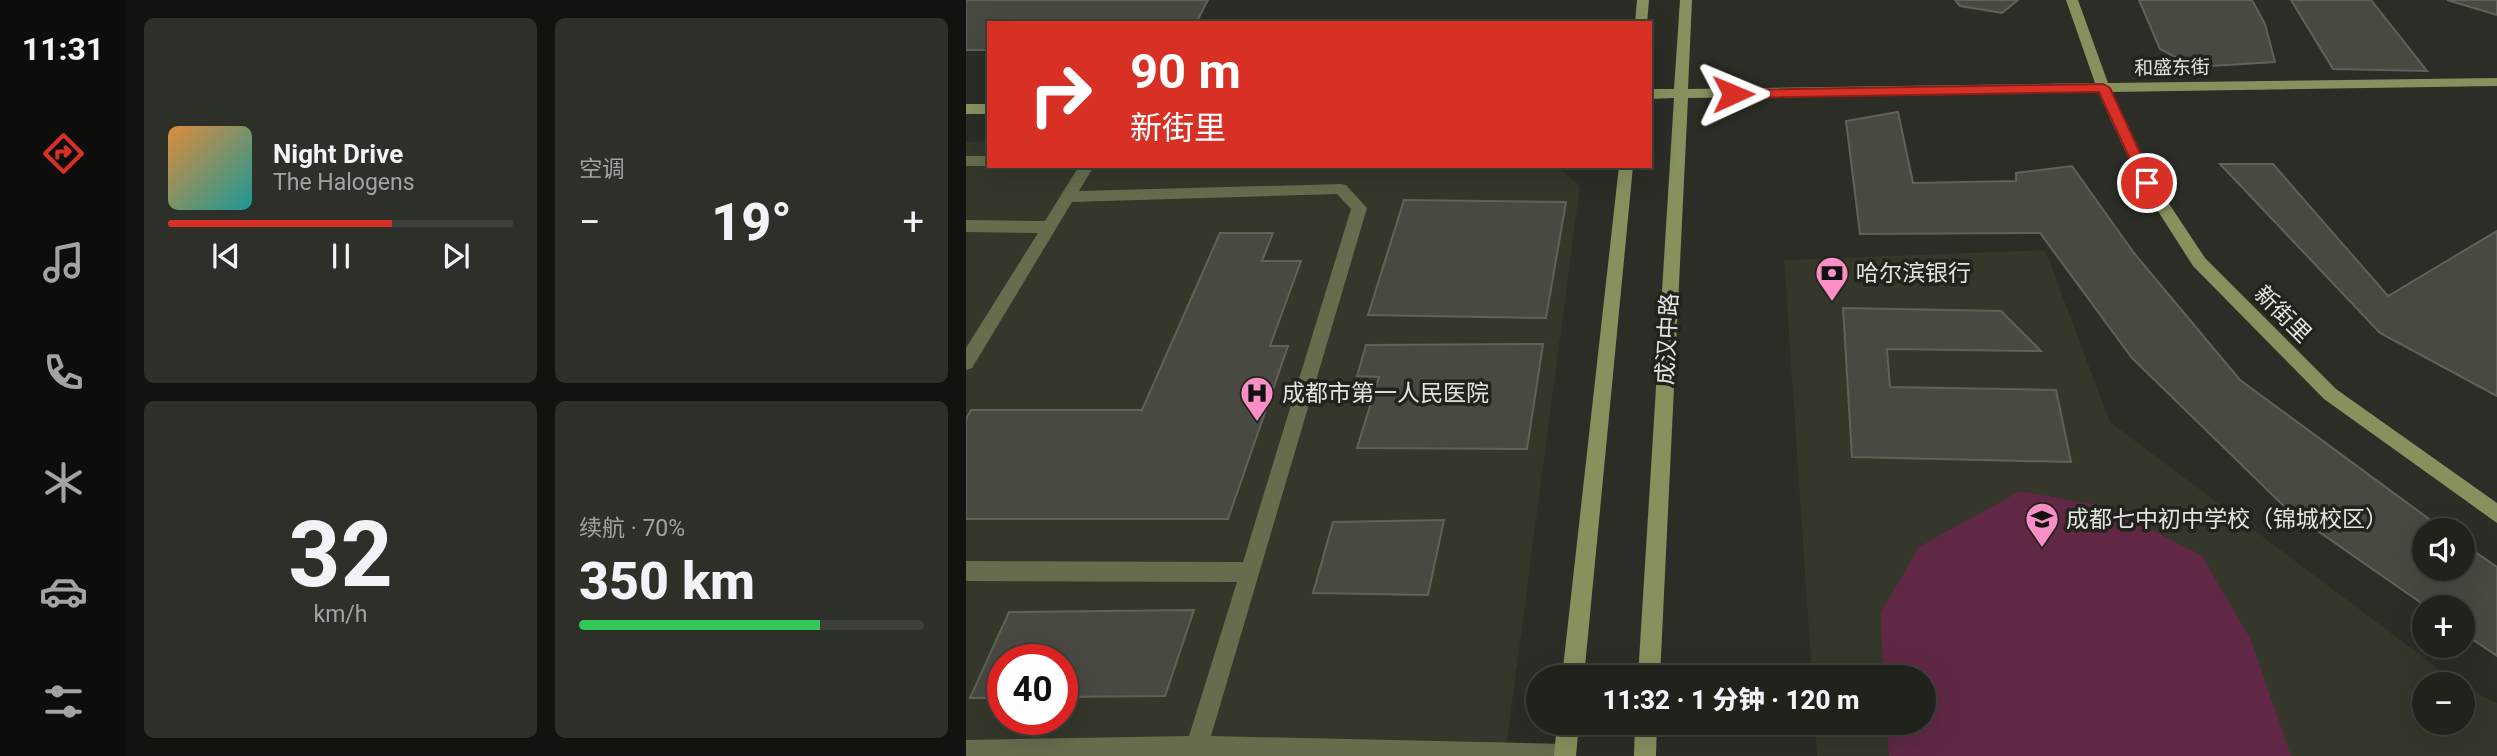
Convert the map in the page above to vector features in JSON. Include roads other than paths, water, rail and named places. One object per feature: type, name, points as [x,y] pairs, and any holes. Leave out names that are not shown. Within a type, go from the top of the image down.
[{"type":"street","points":[[1641,21],[1643,0]]},
{"type":"street","name":"成汉中路","points":[[1650,665],[1686,0]]},
{"type":"street","name":"新街里","points":[[2072,0],[2103,88],[2147,183],[2199,262],[2330,394],[2497,514]]},
{"type":"street","name":"和盛东街","points":[[1652,94],[2497,82]]},
{"type":"street","points":[[966,109],[987,109]]},
{"type":"street","points":[[966,161],[987,161]]},
{"type":"street","points":[[966,363],[1086,168]]},
{"type":"street","points":[[1574,665],[1626,168]]},
{"type":"street","points":[[1068,197],[1341,189],[1359,208],[1197,747]]},
{"type":"street","points":[[966,226],[1049,227]]},
{"type":"street","points":[[966,571],[1249,572]]},
{"type":"street","points":[[966,751],[1197,747],[1565,756],[1567,735]]},
{"type":"street","points":[[1645,756],[1646,735]]},
{"type":"place","name":"哈尔滨银行","points":[[1832,303]]},
{"type":"place","name":"成都市第一人民医院","points":[[1257,423]]},
{"type":"place","name":"成都七中初中学校（锦城校区）","points":[[2042,549]]}]
